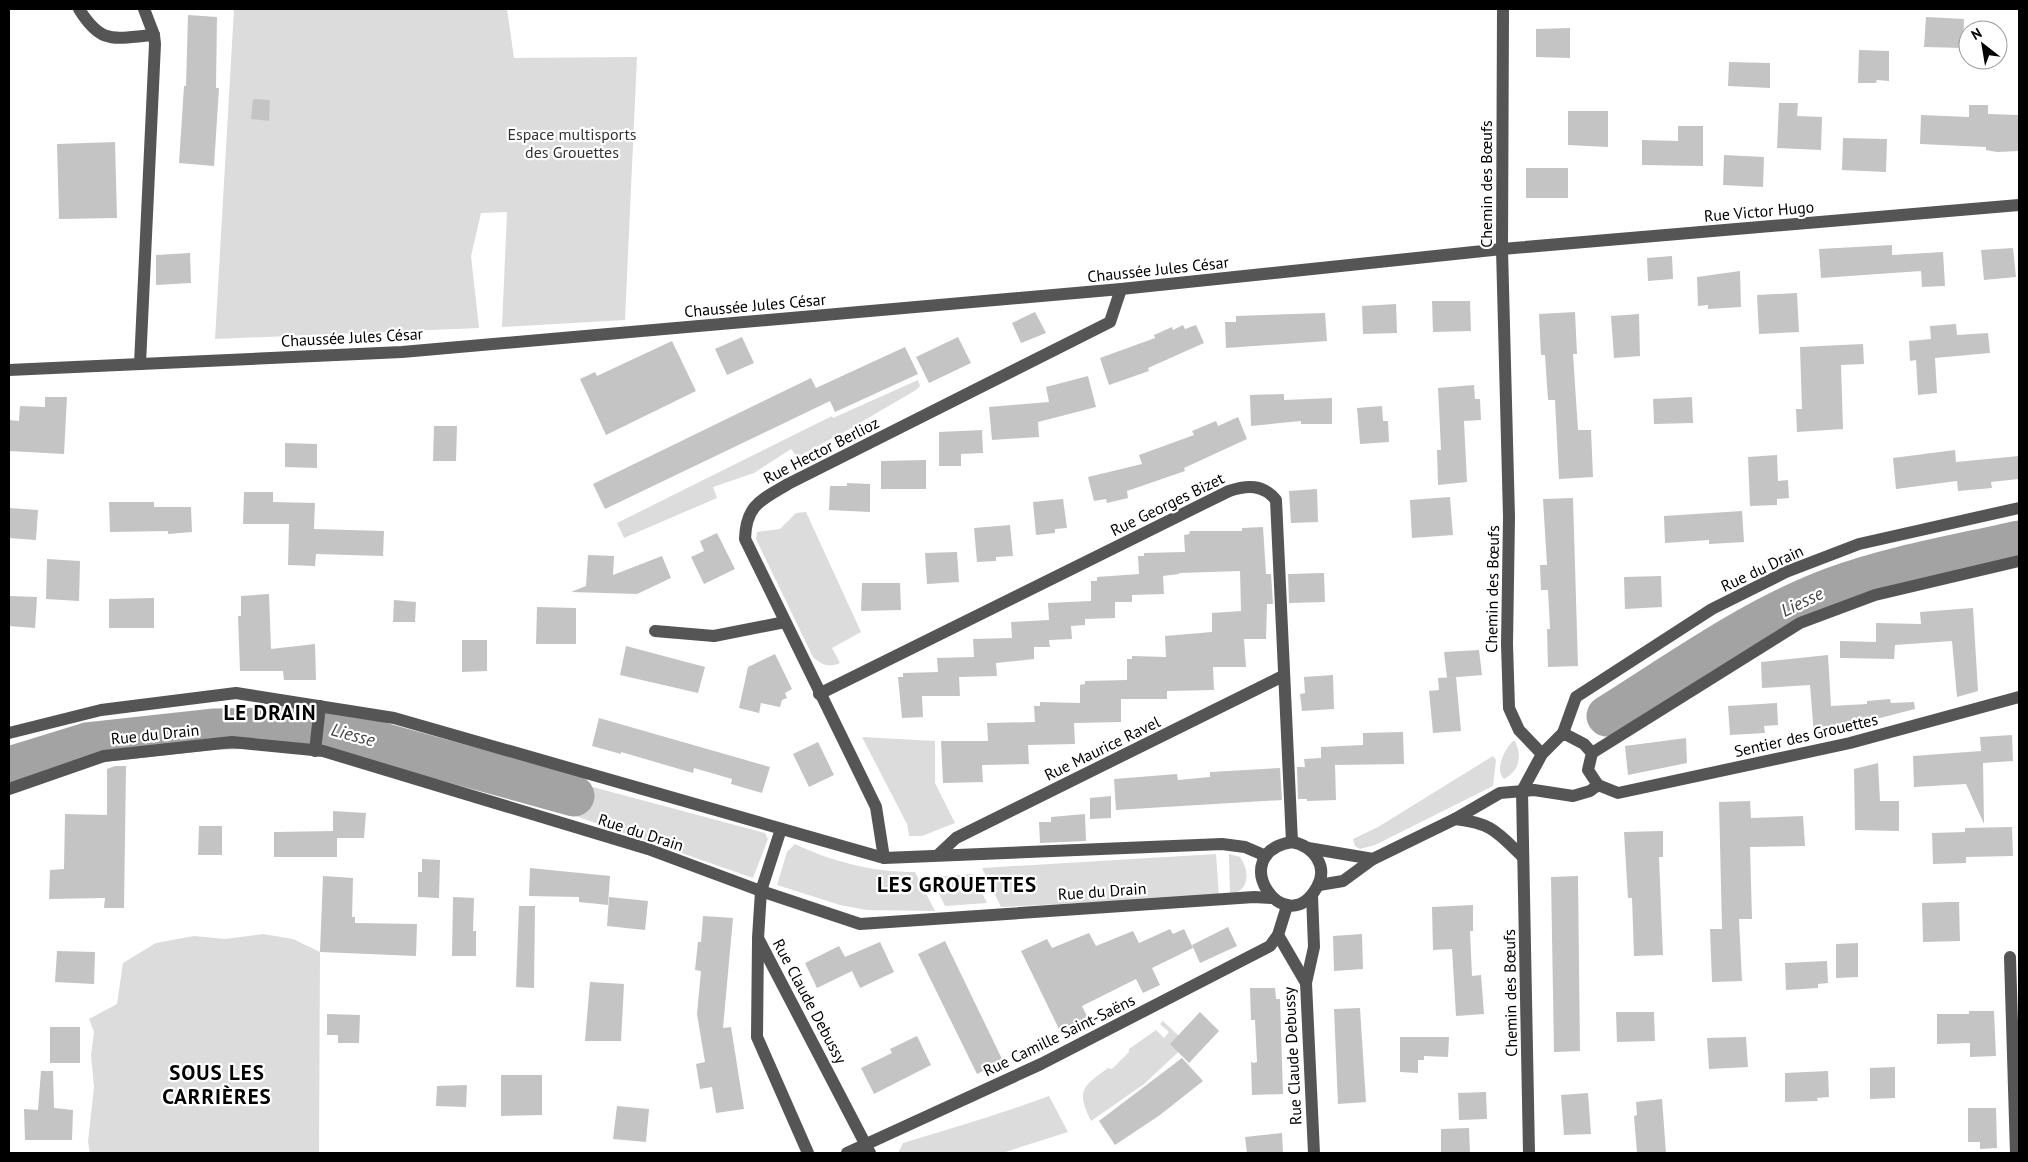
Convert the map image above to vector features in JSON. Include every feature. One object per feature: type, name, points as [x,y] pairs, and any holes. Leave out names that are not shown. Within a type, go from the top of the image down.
[{"type":"street","points":[[79,9],[88,24],[101,35],[118,38],[154,35]]},
{"type":"street","points":[[140,364],[152,120],[154,35],[144,9]]},
{"type":"street","name":"Chemin des Bœufs","points":[[1503,9],[1502,249],[1509,517],[1507,644],[1509,708],[1519,730],[1542,754],[1522,791],[1529,1153]]},
{"type":"street","name":"Rue Victor Hugo","points":[[1502,249],[2019,205]]},
{"type":"street","name":"Chaussée Jules César","points":[[9,370],[402,352],[1121,289],[1502,249]]},
{"type":"street","name":"Rue Hector Berlioz","points":[[884,858],[876,807],[819,694],[745,538],[747,519],[752,508],[788,484],[1110,322],[1121,289]]},
{"type":"street","name":"Rue Georges Bizet","points":[[819,694],[1229,491],[1249,486],[1265,490],[1276,500],[1292,842]]},
{"type":"street","name":"Rue du Drain","points":[[1563,733],[1576,697],[1712,609],[1786,572],[1859,544],[2019,508]]},
{"type":"street","points":[[1306,983],[1314,946],[1316,890],[1319,860],[1302,844],[1292,842],[1275,847],[1266,856],[1261,874],[1263,884],[1271,898],[1287,906],[1304,902],[1316,890],[1343,881],[1373,859],[1455,819],[1500,793],[1546,790],[1572,796],[1590,791],[1598,785],[1588,770],[1592,753],[1800,623],[1875,595],[2019,561]]},
{"type":"street","points":[[655,631],[714,636],[785,622]]},
{"type":"street","name":"Rue Maurice Ravel","points":[[939,854],[956,838],[1283,676]]},
{"type":"street","name":"Rue du Drain","points":[[9,733],[101,710],[236,693],[394,718],[884,858],[939,854],[1222,844],[1245,847],[1266,856]]},
{"type":"street","name":"Sentier des Grouettes","points":[[1598,785],[1618,793],[1850,743],[2019,697]]},
{"type":"street","points":[[315,751],[320,706]]},
{"type":"street","points":[[1542,754],[1563,733],[1584,744],[1592,753]]},
{"type":"street","name":"Rue du Drain","points":[[9,789],[104,756],[232,742],[315,751],[648,849],[761,891],[860,924],[1254,897],[1271,898]]},
{"type":"street","points":[[1455,819],[1482,823],[1492,828],[1501,834],[1523,857]]},
{"type":"street","name":"Rue Claude Debussy","points":[[781,829],[761,891],[758,938],[868,1149]]},
{"type":"street","points":[[1308,848],[1373,859]]},
{"type":"street","points":[[1278,935],[1287,906]]},
{"type":"street","name":"Rue Claude Debussy","points":[[1278,935],[1306,983],[1314,1153]]},
{"type":"street","name":"Rue Camille Saint-Saëns","points":[[847,1153],[868,1149],[1041,1064],[1270,946],[1278,935]]},
{"type":"street","points":[[758,938],[756,1037],[808,1153]]},
{"type":"street","points":[[2010,956],[2016,1153]]},
{"type":"green space","name":"Espace multisports des Grouettes","points":[[234,9],[507,9],[514,58],[637,57],[625,320],[502,327],[507,212],[481,213],[471,256],[479,328],[215,339]]},
{"type":"green space","points":[[918,380],[920,386],[916,390],[846,431],[797,457],[791,449],[754,473],[713,487],[717,498],[624,538],[617,523],[832,416],[833,418]]},
{"type":"green space","points":[[806,512],[861,632],[832,648],[840,663],[832,665],[823,664],[813,657],[756,539],[757,532],[780,529],[796,513]]},
{"type":"green space","points":[[862,737],[935,741],[935,783],[955,823],[922,836],[909,836],[907,824]]},
{"type":"green space","points":[[1513,741],[1515,741],[1517,747],[1518,763],[1513,772],[1504,779],[1501,775],[1500,765],[1504,754]]},
{"type":"green space","points":[[1493,756],[1496,760],[1493,786],[1375,845],[1360,849],[1355,846],[1353,839],[1378,827]]},
{"type":"green space","points":[[574,782],[765,833],[768,839],[753,878],[564,812]]},
{"type":"green space","points":[[795,844],[838,861],[854,865],[900,872],[915,872],[935,911],[867,910],[840,905],[777,885],[787,852]]},
{"type":"green space","points":[[1216,854],[1219,896],[1001,907],[982,868]]},
{"type":"green space","points":[[1229,854],[1240,857],[1247,874],[1245,885],[1237,893],[1230,895]]},
{"type":"green space","points":[[973,874],[987,903],[945,906],[931,877]]},
{"type":"green space","points":[[263,934],[293,939],[320,952],[319,1153],[90,1153],[88,1142],[94,1087],[91,1055],[94,1032],[89,1019],[117,1004],[123,963],[156,943],[194,936],[225,939]]},
{"type":"green space","points":[[1163,1021],[1187,1044],[1144,1084],[1091,1121],[1086,1111],[1083,1096],[1087,1085],[1108,1068],[1112,1069],[1129,1052],[1129,1049],[1156,1030],[1164,1038],[1169,1032],[1160,1024]]},
{"type":"green space","points":[[1049,1096],[1068,1132],[1002,1153],[898,1153],[903,1143],[995,1115]]},
{"type":"building","points":[[188,15],[217,17],[216,88],[219,88],[214,166],[179,163],[184,86],[186,86]]},
{"type":"building","points":[[1926,17],[1964,19],[1958,20],[1958,48],[1924,47]]},
{"type":"building","points":[[1570,28],[1570,58],[1536,57],[1536,29]]},
{"type":"building","points":[[1859,50],[1889,51],[1889,81],[1877,80],[1876,83],[1858,83]]},
{"type":"building","points":[[1729,62],[1770,63],[1770,88],[1728,86]]},
{"type":"building","points":[[253,99],[270,100],[269,121],[251,119]]},
{"type":"building","points":[[1779,103],[1798,103],[1797,116],[1822,117],[1821,150],[1777,148]]},
{"type":"building","points":[[1969,105],[1988,105],[1988,114],[2019,115],[2019,151],[1997,152],[1986,150],[1986,147],[1920,144],[1921,115],[1969,117]]},
{"type":"building","points":[[1568,111],[1608,111],[1608,147],[1568,145]]},
{"type":"building","points":[[1678,126],[1703,126],[1703,166],[1642,165],[1642,140],[1678,141]]},
{"type":"building","points":[[1843,138],[1887,139],[1886,172],[1842,170]]},
{"type":"building","points":[[115,142],[117,218],[59,219],[57,144]]},
{"type":"building","points":[[1724,155],[1764,157],[1763,187],[1723,185]]},
{"type":"building","points":[[1526,168],[1568,168],[1568,198],[1526,198]]},
{"type":"building","points":[[1892,245],[1892,255],[1943,252],[1945,286],[1922,287],[1921,271],[1821,278],[1819,249]]},
{"type":"building","points":[[2013,248],[2016,277],[1984,280],[1981,250]]},
{"type":"building","points":[[190,253],[191,283],[156,285],[156,255]]},
{"type":"building","points":[[1672,256],[1673,279],[1648,281],[1647,258]]},
{"type":"building","points":[[1740,271],[1741,307],[1708,309],[1708,305],[1698,306],[1697,277]]},
{"type":"building","points":[[1797,293],[1799,332],[1759,334],[1757,295]]},
{"type":"building","points":[[1432,301],[1470,301],[1471,331],[1433,332]]},
{"type":"building","points":[[1396,304],[1397,333],[1363,334],[1362,306]]},
{"type":"building","points":[[1035,312],[1046,333],[1021,343],[1012,323]]},
{"type":"building","points":[[1575,312],[1577,354],[1573,354],[1578,430],[1591,430],[1593,477],[1559,479],[1555,400],[1548,400],[1545,355],[1541,355],[1539,314]]},
{"type":"building","points":[[1325,313],[1327,341],[1226,348],[1225,322],[1236,322],[1236,316]]},
{"type":"building","points":[[1639,314],[1640,356],[1614,358],[1611,316]]},
{"type":"building","points":[[1956,324],[1957,335],[1988,333],[1990,353],[1935,358],[1937,393],[1918,395],[1916,360],[1910,361],[1909,341],[1931,339],[1930,326]]},
{"type":"building","points":[[1183,325],[1185,329],[1196,325],[1204,343],[1148,368],[1149,371],[1109,385],[1100,358],[1155,338],[1154,335],[1172,327],[1173,330]]},
{"type":"building","points":[[742,337],[754,363],[727,375],[715,349]]},
{"type":"building","points":[[958,337],[971,363],[929,383],[916,357]]},
{"type":"building","points":[[672,341],[696,391],[606,435],[580,379],[595,372],[597,376]]},
{"type":"building","points":[[1863,344],[1864,364],[1841,365],[1843,429],[1797,432],[1796,409],[1802,409],[1800,347]]},
{"type":"building","points":[[905,347],[918,374],[835,412],[830,401],[605,509],[593,484],[811,378],[816,388]]},
{"type":"building","points":[[1088,376],[1096,407],[1038,422],[1039,437],[992,440],[989,407],[1049,402],[1046,387]]},
{"type":"building","points":[[1474,385],[1475,399],[1480,399],[1481,420],[1464,421],[1467,482],[1438,485],[1437,450],[1441,450],[1438,388]]},
{"type":"building","points":[[1284,394],[1284,400],[1332,398],[1332,424],[1301,424],[1301,421],[1251,426],[1250,395]]},
{"type":"building","points":[[45,397],[67,397],[64,454],[9,451],[9,420],[19,421],[20,406],[45,407]]},
{"type":"building","points":[[1692,397],[1693,423],[1654,424],[1653,399]]},
{"type":"building","points":[[1382,406],[1383,421],[1388,421],[1389,442],[1360,444],[1357,408]]},
{"type":"building","points":[[1238,417],[1247,439],[1184,468],[1185,471],[1127,491],[1128,498],[1107,503],[1106,499],[1094,501],[1088,477],[1142,464],[1139,455],[1194,435],[1192,431],[1216,421],[1218,426]]},
{"type":"building","points":[[434,426],[457,426],[456,461],[433,461]]},
{"type":"building","points":[[982,430],[983,453],[961,454],[961,466],[939,466],[939,432]]},
{"type":"building","points":[[285,443],[317,444],[317,468],[285,467]]},
{"type":"building","points":[[1955,450],[1956,462],[2019,456],[2019,479],[1991,482],[1992,488],[1958,491],[1957,481],[1896,489],[1893,458]]},
{"type":"building","points":[[1777,455],[1778,481],[1788,480],[1789,498],[1777,499],[1777,505],[1750,506],[1748,457]]},
{"type":"building","points":[[926,460],[926,489],[881,489],[881,461]]},
{"type":"building","points":[[847,483],[870,484],[870,512],[829,510],[830,486],[847,486]]},
{"type":"building","points":[[1317,489],[1318,522],[1291,523],[1289,491]]},
{"type":"building","points":[[244,492],[273,492],[273,502],[315,503],[314,529],[384,531],[383,556],[316,554],[315,566],[288,565],[289,524],[243,524]]},
{"type":"building","points":[[1450,497],[1453,535],[1412,538],[1410,500]]},
{"type":"building","points":[[1573,498],[1578,666],[1548,667],[1547,629],[1550,629],[1548,590],[1541,590],[1540,565],[1547,565],[1543,499]]},
{"type":"building","points":[[1063,499],[1067,528],[1055,529],[1055,533],[1036,535],[1033,502]]},
{"type":"building","points":[[109,502],[154,502],[154,507],[191,507],[192,532],[168,534],[168,531],[110,532]]},
{"type":"building","points":[[9,508],[38,510],[36,540],[9,538]]},
{"type":"building","points":[[1742,511],[1744,542],[1709,544],[1709,540],[1665,543],[1664,516]]},
{"type":"building","points":[[1010,525],[1013,556],[996,557],[996,561],[977,562],[974,528]]},
{"type":"building","points":[[1263,527],[1266,574],[1271,574],[1273,604],[1267,604],[1266,639],[1244,639],[1246,667],[1213,667],[1214,690],[1167,691],[1167,699],[1121,699],[1121,722],[1074,723],[1075,744],[1028,745],[1029,764],[982,765],[983,782],[943,783],[941,741],[988,741],[987,723],[1035,722],[1034,706],[1040,706],[1040,702],[1080,703],[1080,685],[1085,684],[1085,681],[1127,680],[1127,659],[1132,659],[1132,656],[1166,657],[1165,636],[1212,632],[1212,613],[1241,611],[1240,571],[1179,573],[1163,576],[1164,594],[1132,595],[1132,602],[1115,602],[1115,618],[1085,619],[1085,625],[1071,626],[1072,639],[1049,640],[1050,647],[1034,647],[1034,659],[996,663],[997,676],[959,677],[960,696],[922,696],[923,717],[902,718],[898,677],[903,677],[903,673],[938,672],[937,658],[974,657],[973,639],[1012,638],[1011,622],[1049,620],[1048,603],[1091,601],[1091,581],[1097,581],[1097,577],[1139,574],[1138,556],[1144,556],[1144,553],[1185,552],[1184,535],[1189,534],[1190,531],[1242,531],[1242,528]]},
{"type":"building","points":[[717,533],[735,569],[704,584],[691,557],[704,551],[700,541]]},
{"type":"building","points":[[957,552],[959,582],[927,584],[925,553]]},
{"type":"building","points":[[588,555],[614,556],[613,575],[662,556],[671,578],[637,594],[571,592],[586,586]]},
{"type":"building","points":[[47,559],[80,561],[79,601],[46,599]]},
{"type":"building","points":[[1324,573],[1325,602],[1289,603],[1288,574]]},
{"type":"building","points":[[1661,576],[1662,607],[1625,609],[1624,577]]},
{"type":"building","points":[[862,583],[900,583],[901,610],[861,611]]},
{"type":"building","points":[[269,594],[271,649],[315,644],[316,680],[284,680],[283,671],[240,671],[238,616],[241,616],[241,596]]},
{"type":"building","points":[[9,596],[37,597],[35,628],[9,626]]},
{"type":"building","points":[[154,598],[154,628],[109,628],[109,599]]},
{"type":"building","points":[[394,600],[416,602],[415,622],[393,622]]},
{"type":"building","points":[[537,607],[576,608],[576,644],[536,644]]},
{"type":"building","points":[[1973,608],[1978,691],[1957,697],[1952,641],[1895,645],[1894,659],[1840,658],[1840,641],[1876,642],[1876,623],[1921,624],[1920,612]]},
{"type":"building","points":[[462,640],[487,640],[487,671],[462,672]]},
{"type":"building","points":[[626,646],[705,667],[698,693],[620,675]]},
{"type":"building","points":[[1479,650],[1482,675],[1447,678],[1444,652]]},
{"type":"building","points":[[775,654],[792,689],[785,693],[787,698],[782,700],[780,707],[761,703],[759,713],[739,708],[748,667]]},
{"type":"building","points":[[1828,655],[1831,706],[1867,704],[1867,701],[1890,699],[1891,703],[1914,702],[1915,709],[1814,735],[1810,685],[1762,688],[1761,662]]},
{"type":"building","points":[[1333,675],[1334,709],[1302,711],[1300,694],[1305,693],[1304,677]]},
{"type":"building","points":[[1456,677],[1461,731],[1433,733],[1429,691],[1439,690],[1438,678]]},
{"type":"building","points":[[1777,703],[1778,725],[1764,726],[1765,733],[1730,735],[1728,706]]},
{"type":"building","points":[[599,718],[770,767],[762,793],[731,784],[732,779],[694,768],[693,773],[621,752],[621,754],[592,746]]},
{"type":"building","points":[[1403,732],[1404,764],[1335,765],[1336,800],[1307,801],[1307,799],[1298,799],[1297,767],[1305,767],[1304,759],[1321,758],[1321,747],[1363,745],[1363,733]]},
{"type":"building","points":[[2012,735],[2013,761],[1983,763],[1984,824],[1966,784],[1914,787],[1913,756],[1981,751],[1980,737]]},
{"type":"building","points":[[1686,738],[1687,763],[1628,775],[1625,746]]},
{"type":"building","points":[[818,742],[834,775],[809,787],[793,754]]},
{"type":"building","points":[[1878,763],[1880,801],[1899,801],[1899,831],[1855,830],[1854,769]]},
{"type":"building","points":[[115,766],[126,766],[124,908],[104,908],[105,898],[49,899],[50,870],[64,869],[65,814],[107,815],[107,769]]},
{"type":"building","points":[[1280,768],[1282,800],[1116,810],[1114,779],[1177,774],[1178,780],[1210,777],[1210,772]]},
{"type":"building","points":[[1111,796],[1111,818],[1090,819],[1090,798]]},
{"type":"building","points":[[1750,801],[1751,818],[1803,816],[1805,846],[1750,847],[1752,919],[1739,919],[1742,981],[1712,982],[1710,929],[1722,929],[1719,802]]},
{"type":"building","points":[[333,811],[366,813],[364,838],[337,838],[337,857],[274,857],[274,832],[333,831]]},
{"type":"building","points":[[1085,814],[1086,841],[1040,843],[1039,822],[1051,822],[1051,817]]},
{"type":"building","points":[[199,826],[222,826],[222,855],[198,855]]},
{"type":"building","points":[[2012,827],[2013,856],[1966,857],[1966,863],[1933,864],[1932,833],[1965,832],[1965,828]]},
{"type":"building","points":[[1663,831],[1663,857],[1659,857],[1663,955],[1634,956],[1632,898],[1628,898],[1624,832]]},
{"type":"building","points":[[422,859],[440,860],[439,898],[418,897],[418,872],[422,872]]},
{"type":"building","points":[[530,868],[610,876],[608,905],[579,902],[579,897],[529,896]]},
{"type":"building","points":[[323,876],[353,878],[352,917],[355,917],[355,923],[417,924],[416,956],[320,952]]},
{"type":"building","points":[[1578,876],[1580,1051],[1554,1052],[1551,877]]},
{"type":"building","points":[[453,897],[474,898],[473,931],[476,931],[476,956],[452,956]]},
{"type":"building","points":[[609,897],[648,901],[645,930],[607,926]]},
{"type":"building","points":[[1959,902],[1960,941],[1923,942],[1922,903]]},
{"type":"building","points":[[1473,905],[1473,931],[1470,931],[1472,976],[1481,975],[1484,1014],[1456,1016],[1452,949],[1433,950],[1432,907]]},
{"type":"building","points":[[519,906],[535,906],[534,988],[516,987]]},
{"type":"building","points":[[703,916],[733,918],[723,1028],[731,1027],[744,1109],[716,1113],[712,1087],[700,1089],[696,1064],[705,1062],[697,1014],[701,971],[695,970],[698,942],[701,942]]},
{"type":"building","points":[[1228,927],[1237,946],[1200,963],[1192,945]]},
{"type":"building","points":[[1170,929],[1173,934],[1184,929],[1193,948],[1152,968],[1160,985],[1143,993],[1136,979],[1082,1006],[1089,1020],[1061,1033],[1021,951],[1047,939],[1052,948],[1089,933],[1096,946],[1133,931],[1139,943]]},
{"type":"building","points":[[1362,934],[1363,969],[1334,971],[1333,936]]},
{"type":"building","points":[[945,941],[1003,1061],[977,1074],[918,954]]},
{"type":"building","points":[[880,942],[894,972],[860,988],[852,971],[817,988],[805,963],[839,946],[845,957]]},
{"type":"building","points":[[1858,943],[1858,977],[1836,978],[1836,944]]},
{"type":"building","points":[[57,951],[95,952],[94,984],[55,982]]},
{"type":"building","points":[[1827,961],[1828,983],[1818,984],[1818,988],[1786,990],[1785,963]]},
{"type":"building","points":[[590,982],[624,984],[621,1041],[585,1041]]},
{"type":"building","points":[[1250,988],[1275,988],[1276,999],[1280,999],[1283,1094],[1252,1095],[1251,1061],[1253,1063],[1257,1062],[1255,1020],[1251,1020]]},
{"type":"building","points":[[1360,1008],[1366,1102],[1338,1104],[1334,1009]]},
{"type":"building","points":[[1969,1011],[1994,1011],[1996,1056],[1970,1057],[1970,1043],[1937,1044],[1937,1014],[1969,1014]]},
{"type":"building","points":[[1200,1012],[1219,1031],[1189,1063],[1170,1044]]},
{"type":"building","points":[[1616,1012],[1654,1012],[1655,1041],[1617,1042]]},
{"type":"building","points":[[327,1014],[360,1015],[359,1043],[338,1043],[338,1035],[327,1035]]},
{"type":"building","points":[[50,1027],[80,1027],[80,1063],[50,1063]]},
{"type":"building","points":[[917,1036],[931,1065],[874,1094],[861,1068],[892,1053],[890,1049]]},
{"type":"building","points":[[1400,1037],[1449,1037],[1448,1057],[1424,1056],[1424,1060],[1418,1060],[1418,1073],[1400,1072]]},
{"type":"building","points":[[1746,1037],[1748,1067],[1709,1069],[1707,1038]]},
{"type":"building","points":[[1182,1058],[1203,1081],[1160,1115],[1115,1145],[1099,1121]]},
{"type":"building","points":[[1895,1067],[1895,1098],[1870,1099],[1870,1068]]},
{"type":"building","points":[[41,1071],[53,1071],[54,1108],[73,1110],[72,1140],[25,1140],[24,1109],[38,1110]]},
{"type":"building","points":[[1828,1071],[1829,1097],[1817,1098],[1818,1101],[1785,1102],[1785,1073]]},
{"type":"building","points":[[501,1075],[542,1075],[542,1115],[501,1116]]},
{"type":"building","points":[[467,1085],[466,1107],[436,1106],[437,1086]]},
{"type":"building","points":[[1486,1092],[1487,1119],[1459,1120],[1458,1093]]},
{"type":"building","points":[[1588,1093],[1591,1134],[1564,1135],[1561,1095]]},
{"type":"building","points":[[1662,1099],[1666,1153],[1637,1153],[1634,1116],[1637,1115],[1636,1102]]},
{"type":"building","points":[[617,1106],[649,1109],[646,1142],[613,1139]]},
{"type":"building","points":[[1968,1108],[1996,1108],[1997,1148],[1980,1149],[1980,1142],[1968,1142]]},
{"type":"building","points":[[1469,1128],[1470,1153],[1441,1153],[1441,1129]]},
{"type":"building","points":[[1282,1133],[1283,1153],[1247,1153],[1245,1137]]},
{"type":"waterway","name":"Liesse","points":[[1607,716],[1716,646],[1802,600],[1878,573],[2019,541]]},
{"type":"waterway","name":"Liesse","points":[[9,767],[87,743],[215,729],[324,727],[574,796]]},
{"type":"district","name":"LE DRAIN","points":[[270,713]]},
{"type":"district","name":"LES GROUETTES","points":[[957,885]]},
{"type":"district","name":"SOUS LES CARRIÈRES","points":[[217,1085]]}]
